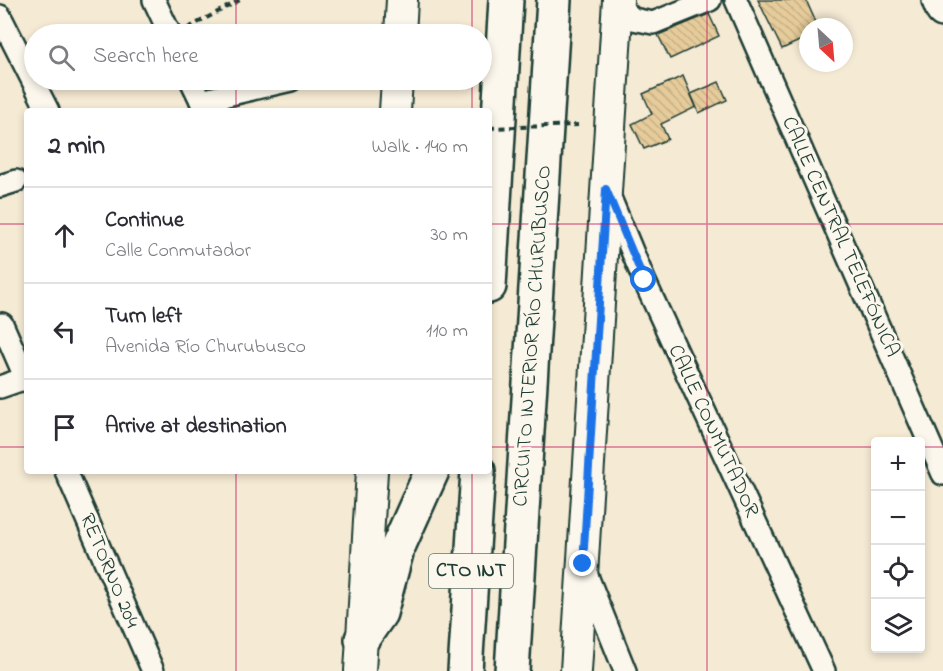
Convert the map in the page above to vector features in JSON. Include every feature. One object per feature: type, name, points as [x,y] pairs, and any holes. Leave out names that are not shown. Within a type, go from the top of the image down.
[{"type":"main road","points":[[401,24],[402,0]]},
{"type":"main road","points":[[492,236],[506,0]]},
{"type":"main road","name":"CIRCUITO INTERIOR RÍO CHURUBUSCO","points":[[512,671],[554,0]]},
{"type":"main road","points":[[939,0],[943,10]]},
{"type":"main road","points":[[576,671],[618,3]]},
{"type":"main road","points":[[395,108],[396,90]]},
{"type":"main road","points":[[360,671],[372,474]]},
{"type":"main road","points":[[362,639],[380,613],[397,549],[431,474]]},
{"type":"main road","name":"CTO INT","points":[[465,671],[478,474]]},
{"type":"street","points":[[154,0],[171,24]]},
{"type":"street","points":[[618,3],[633,19],[653,23],[710,0]]},
{"type":"street","name":"CALLE CENTRAL TELEFÓNICA","points":[[736,0],[943,474]]},
{"type":"street","points":[[0,16],[24,64]]},
{"type":"street","points":[[37,90],[46,108]]},
{"type":"street","points":[[196,90],[204,106],[258,90]]},
{"type":"street","name":"CALLE CONMUTADOR","points":[[606,189],[644,280],[824,671]]},
{"type":"street","points":[[2,324],[24,374]]},
{"type":"street","points":[[0,387],[24,380]]},
{"type":"street","name":"RETORNO 204","points":[[67,474],[153,671]]},
{"type":"street","points":[[583,564],[626,671]]},
{"type":"path","points":[[193,24],[240,0]]},
{"type":"path","points":[[492,128],[578,125]]},
{"type":"building","points":[[758,0],[806,0],[814,18],[799,18],[799,41],[782,49]]},
{"type":"building","points":[[709,14],[719,36],[670,59],[658,35]]},
{"type":"building","points":[[683,76],[696,107],[661,124],[668,139],[644,149],[632,124],[652,114],[643,94]]},
{"type":"building","points":[[719,82],[727,100],[699,113],[691,94]]},
{"type":"route","points":[[583,564],[606,189],[644,280]]}]
